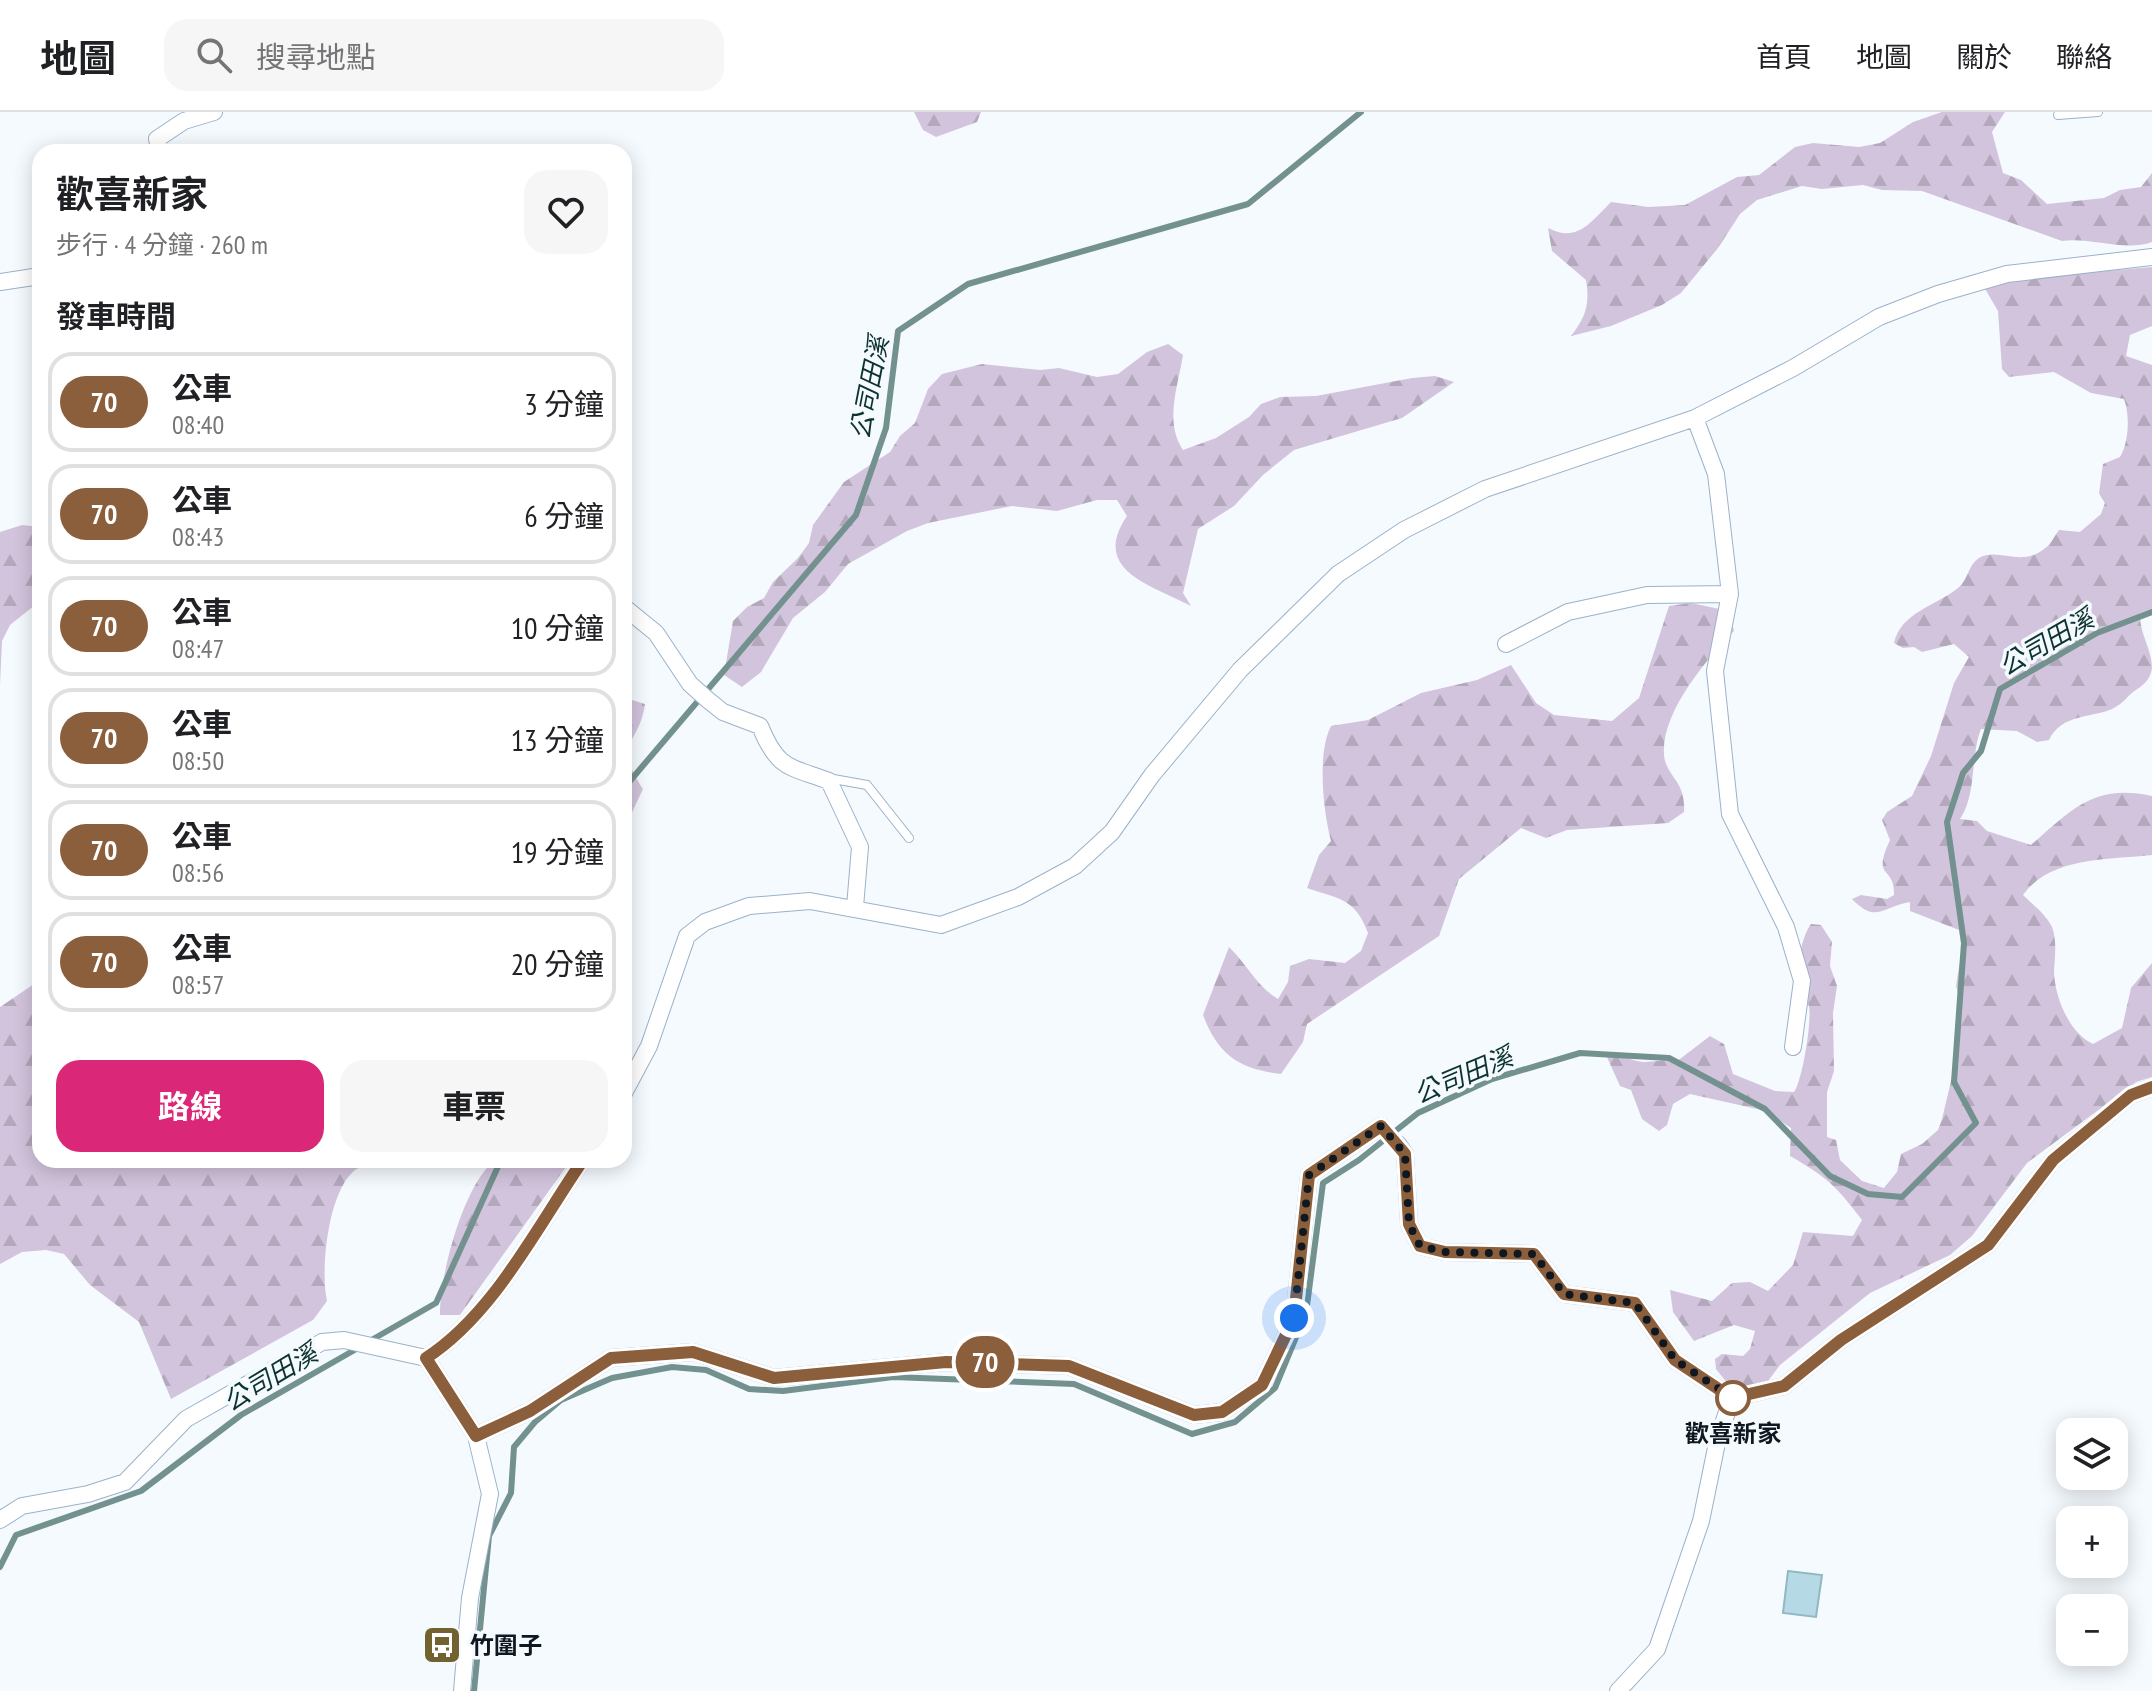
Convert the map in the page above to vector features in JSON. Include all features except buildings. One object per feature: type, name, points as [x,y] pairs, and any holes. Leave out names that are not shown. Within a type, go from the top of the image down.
[{"type":"street","points":[[158,144],[157,139],[184,121],[214,112]]},
{"type":"street","points":[[632,1078],[649,1046],[687,936],[705,922],[749,906],[810,901],[941,925],[1018,897],[1075,866],[1112,832],[1152,775],[1240,670],[1338,574],[1404,530],[1485,489],[1695,418],[1793,368],[1879,317],[1938,294],[2007,274],[2152,257]]},
{"type":"street","points":[[0,282],[32,277]]},
{"type":"street","points":[[1695,418],[1716,474],[1730,594],[1715,671],[1730,814],[1786,927],[1802,981],[1793,1047]]},
{"type":"street","points":[[1506,644],[1568,612],[1647,595],[1730,594]]},
{"type":"street","points":[[632,614],[656,633],[690,684],[708,700],[723,712],[760,726],[779,762],[829,781],[860,847],[855,907]]},
{"type":"street","points":[[1398,1144],[1405,1154],[1409,1224],[1420,1246],[1445,1252],[1534,1254],[1564,1294],[1635,1303],[1675,1360],[1732,1398],[1784,1386],[1841,1340],[1988,1245],[2053,1160],[2131,1095],[2152,1087]]},
{"type":"street","points":[[476,1436],[530,1411],[611,1358],[693,1352],[774,1378],[946,1362],[1069,1366],[1194,1415],[1222,1412],[1262,1385],[1294,1318],[1309,1175],[1381,1126]]},
{"type":"street","points":[[0,1520],[22,1506],[88,1494],[125,1482],[186,1419],[301,1351],[322,1342],[344,1340],[421,1358],[452,1342],[490,1301],[578,1168]]},
{"type":"street","points":[[421,1358],[476,1436],[490,1494],[470,1598],[462,1691]]},
{"type":"street","points":[[1618,1691],[1657,1649],[1701,1521],[1718,1438],[1732,1398]]},
{"type":"lane","points":[[2058,115],[2098,112]]},
{"type":"lane","points":[[816,776],[867,785],[909,838]]},
{"type":"lane","points":[[1381,1126],[1398,1144]]},
{"type":"green space","points":[[914,112],[981,112],[977,122],[936,137],[923,130]]},
{"type":"green space","points":[[1942,112],[2005,112],[1992,132],[2003,173],[2021,180],[2047,204],[2104,198],[2120,190],[2141,187],[2152,173],[2152,242],[2131,246],[2062,241],[1922,191],[1882,190],[1863,185],[1822,189],[1802,186],[1757,200],[1740,214],[1718,248],[1681,293],[1662,305],[1611,326],[1571,336],[1586,310],[1586,280],[1552,251],[1548,228],[1558,232],[1575,232],[1611,202],[1648,207],[1685,205],[1737,177],[1759,175],[1795,147],[1813,143],[1859,147],[1880,143],[1913,122]]},
{"type":"green space","points":[[2152,267],[2152,326],[2130,335],[2126,356],[2152,365],[2152,612],[2140,613],[2151,661],[2150,676],[2117,706],[2061,725],[2049,740],[2037,742],[2017,731],[1981,729],[1969,798],[1960,819],[1977,821],[1987,831],[2031,845],[2085,802],[2114,793],[2152,796],[2152,855],[2082,862],[2065,867],[2035,882],[2023,895],[2052,927],[2055,980],[2064,1013],[2084,1039],[2093,1044],[2122,1028],[2131,988],[2152,963],[2152,1077],[2136,1082],[2027,1163],[1972,1236],[1950,1255],[1870,1293],[1780,1365],[1768,1381],[1758,1387],[1737,1389],[1728,1384],[1716,1369],[1715,1359],[1722,1354],[1743,1356],[1750,1349],[1755,1331],[1734,1325],[1694,1341],[1673,1312],[1670,1290],[1712,1301],[1732,1283],[1750,1282],[1768,1291],[1793,1265],[1803,1232],[1853,1236],[1862,1220],[1830,1184],[1790,1156],[1791,1128],[1766,1111],[1690,1094],[1673,1104],[1667,1125],[1659,1131],[1642,1119],[1631,1090],[1620,1086],[1606,1055],[1642,1062],[1676,1062],[1710,1036],[1724,1044],[1733,1074],[1775,1091],[1794,1092],[1803,1064],[1810,1014],[1798,984],[1800,956],[1811,924],[1821,925],[1832,942],[1830,966],[1837,986],[1833,1013],[1834,1071],[1827,1092],[1827,1137],[1836,1140],[1840,1160],[1862,1181],[1884,1188],[1897,1172],[1901,1154],[1922,1144],[1938,1130],[1957,1056],[1962,1007],[1956,986],[1962,948],[1959,930],[1910,911],[1910,902],[1874,912],[1860,907],[1852,899],[1861,895],[1887,899],[1894,895],[1891,879],[1883,867],[1890,840],[1882,820],[1887,812],[1912,796],[1931,756],[1954,683],[1969,657],[1954,644],[1922,652],[1894,643],[1898,632],[1912,617],[1958,588],[1979,558],[1987,555],[2027,557],[2049,545],[2059,530],[2080,532],[2101,514],[2105,503],[2099,493],[2103,464],[2120,457],[2128,428],[2124,399],[2091,393],[2054,372],[2009,377],[2002,369],[1998,311],[1981,282]]},
{"type":"green space","points":[[1168,344],[1183,355],[1173,416],[1177,439],[1183,450],[1216,438],[1249,417],[1261,404],[1280,397],[1316,396],[1435,376],[1454,382],[1402,418],[1294,450],[1263,475],[1234,506],[1198,529],[1183,593],[1191,606],[1143,583],[1120,563],[1116,550],[1117,535],[1127,516],[1117,500],[1097,500],[1057,511],[1012,506],[928,523],[907,531],[848,564],[825,592],[793,618],[761,672],[742,687],[724,675],[733,621],[747,607],[764,598],[773,582],[798,558],[809,543],[813,525],[844,482],[890,452],[900,436],[915,423],[928,389],[942,374],[982,364],[1040,370],[1059,368],[1097,377],[1118,374],[1147,352]]},
{"type":"green space","points":[[22,525],[32,526],[32,607],[10,625],[2,641],[0,685],[0,532]]},
{"type":"green space","points":[[1691,603],[1729,611],[1734,631],[1688,687],[1670,721],[1665,738],[1664,755],[1682,793],[1684,812],[1668,823],[1567,830],[1546,838],[1521,828],[1459,879],[1439,936],[1307,1024],[1303,1042],[1281,1074],[1242,1064],[1223,1050],[1203,1015],[1229,947],[1264,988],[1278,999],[1288,982],[1290,966],[1309,959],[1345,963],[1361,951],[1368,933],[1351,906],[1307,888],[1319,855],[1331,841],[1324,799],[1323,766],[1331,726],[1368,720],[1421,693],[1477,680],[1511,665],[1536,703],[1554,715],[1612,721],[1639,698],[1669,606]]},
{"type":"green space","points":[[632,700],[645,704],[632,740]]},
{"type":"green space","points":[[632,768],[643,789],[632,812]]},
{"type":"green space","points":[[32,985],[32,1168],[360,1168],[346,1180],[332,1213],[326,1251],[327,1301],[313,1320],[171,1399],[139,1322],[90,1285],[64,1254],[46,1250],[22,1252],[0,1264],[0,1007]]},
{"type":"green space","points":[[487,1168],[565,1168],[460,1315],[440,1315],[444,1278],[456,1232]]},
{"type":"waterway","name":"公司田溪","points":[[632,779],[856,515],[886,428],[898,331],[968,284],[1248,204],[1361,112]]},
{"type":"waterway","name":"公司田溪","points":[[474,1691],[489,1536],[511,1493],[514,1447],[535,1422],[561,1400],[612,1378],[672,1367],[706,1370],[749,1389],[783,1391],[893,1377],[1074,1384],[1192,1434],[1235,1422],[1275,1388],[1306,1313],[1323,1183],[1359,1160],[1418,1113],[1492,1079],[1580,1053],[1669,1058],[1765,1109],[1830,1176],[1868,1194],[1902,1197],[1976,1123],[1954,1082],[1964,943],[1947,822],[1963,773],[1981,751],[2000,689],[2097,633],[2152,612]]},
{"type":"waterway","name":"公司田溪","points":[[368,1342],[436,1303],[497,1168]]},
{"type":"waterway","name":"公司田溪","points":[[0,1567],[16,1535],[141,1491],[241,1415],[358,1348]]},
{"type":"bus line","name":"70","points":[[577,1168],[490,1301],[452,1342],[426,1358],[476,1436],[530,1411],[611,1358],[693,1352],[774,1378],[946,1362],[1069,1366],[1194,1415],[1222,1412],[1262,1385],[1294,1318],[1309,1175],[1381,1126],[1405,1154],[1409,1224],[1420,1246],[1445,1252],[1534,1254],[1564,1294],[1635,1303],[1675,1360],[1708,1385],[1732,1398],[1784,1386],[1841,1340],[1988,1245],[2053,1160],[2131,1095],[2152,1087]]},
{"type":"place","name":"歡喜新家","points":[[1733,1398]]},
{"type":"place","name":"竹圍子","points":[[442,1645]]},
{"type":"route","points":[[1294,1318],[1309,1175],[1381,1126],[1405,1154],[1409,1224],[1420,1246],[1445,1252],[1534,1254],[1564,1294],[1635,1303],[1675,1360],[1708,1385],[1733,1398]]}]
